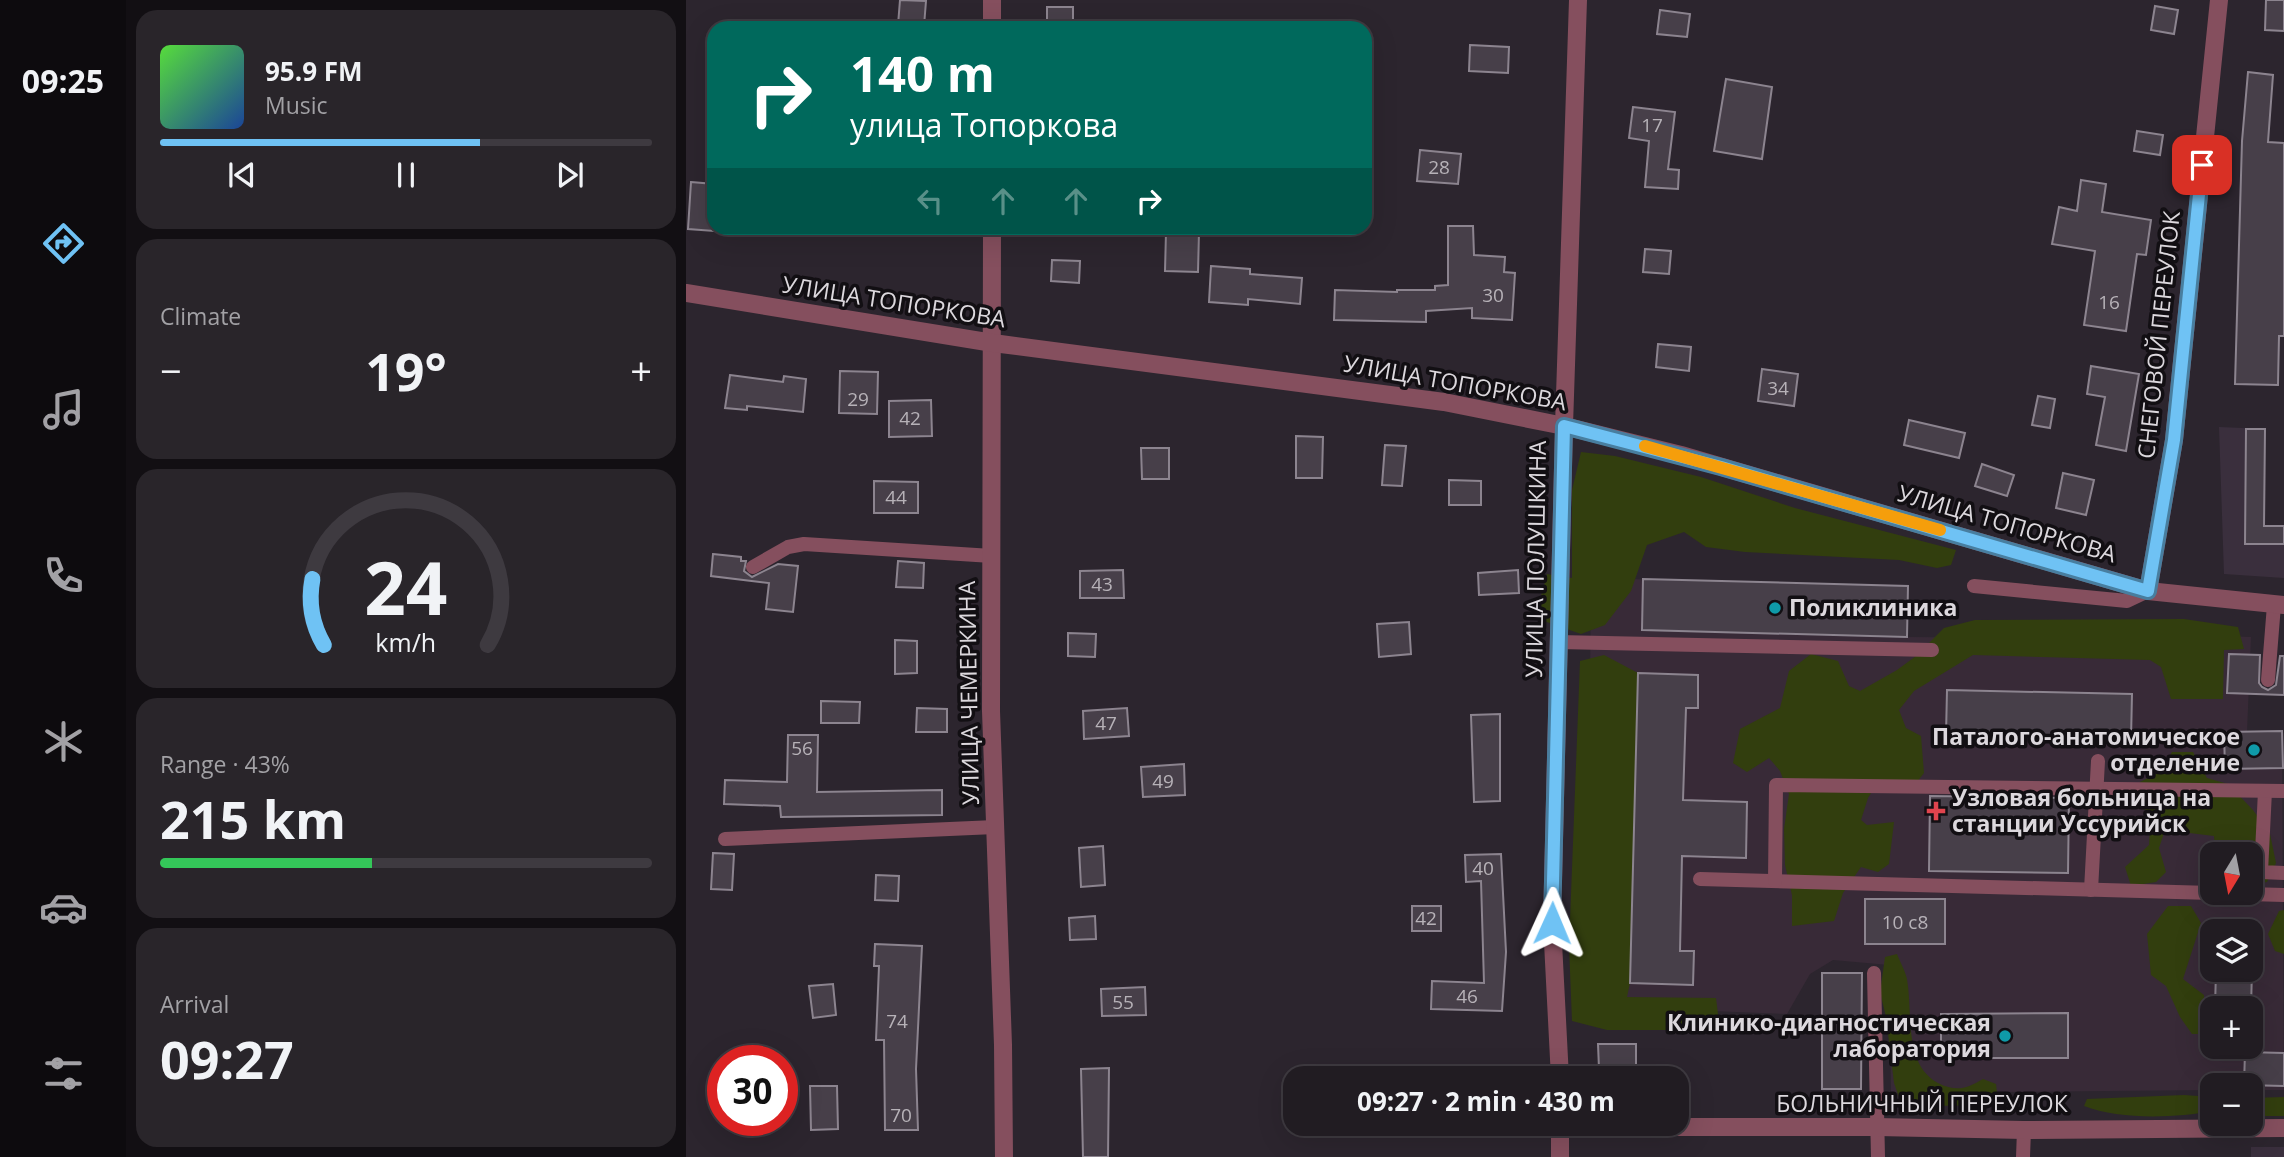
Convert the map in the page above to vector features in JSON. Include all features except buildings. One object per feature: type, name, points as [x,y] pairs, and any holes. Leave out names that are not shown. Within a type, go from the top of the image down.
[{"type":"street","points":[[992,0],[992,21]]},
{"type":"street","name":"УЛИЦА ПОЛУШКИНА","points":[[1558,1066],[1552,923],[1578,0]]},
{"type":"street","name":"СНЕГОВОЙ ПЕРЕУЛОК","points":[[2148,591],[2174,440],[2219,0]]},
{"type":"street","name":"УЛИЦА ЧЕМЕРКИНА","points":[[992,235],[991,711],[1003,1045],[1004,1157]]},
{"type":"street","name":"УЛИЦА ТОПОРКОВА","points":[[686,293],[993,343],[1444,402],[1564,426],[1705,462],[2148,591],[2279,605]]},
{"type":"street","name":"БОЛЬНИЧНЫЙ ПЕРЕУЛОК","points":[[1689,1126],[2024,1130],[2284,1128]]},
{"type":"street","points":[[1560,1136],[1560,1157]]},
{"type":"lane","points":[[753,566],[788,547],[804,544],[992,556]]},
{"type":"lane","points":[[1974,586],[2127,601],[2148,591]]},
{"type":"lane","points":[[2268,680],[2279,605]]},
{"type":"lane","points":[[1558,642],[1932,650]]},
{"type":"lane","points":[[2091,890],[2098,761]]},
{"type":"lane","points":[[1775,881],[1776,785],[2284,791]]},
{"type":"lane","points":[[2265,791],[2262,872],[2284,873]]},
{"type":"lane","points":[[726,839],[995,827]]},
{"type":"lane","points":[[1700,879],[2284,895]]},
{"type":"lane","points":[[1874,973],[1878,1157]]},
{"type":"lane","points":[[2023,1157],[2024,1130]]},
{"type":"shaded area","points":[[2219,427],[2265,429],[2264,526],[2284,526],[2284,578],[2224,574]]},
{"type":"shaded area","name":"Узловая больница на станции Уссурийск","points":[[1591,578],[1908,586],[1907,637],[2138,639],[2138,633],[2251,637],[2247,732],[2282,731],[2284,1090],[2263,1090],[2263,1073],[2200,1073],[2200,1090],[1891,1093],[1889,965],[1833,960],[1810,974],[1787,1014],[1587,1006]]},
{"type":"shaded area","points":[[2251,1147],[2284,1147],[2284,1157],[2251,1157]]},
{"type":"green space","points":[[1581,452],[1615,456],[1701,477],[1795,508],[1956,550],[1951,565],[1937,568],[1899,560],[1745,552],[1706,547],[1684,532],[1647,545],[1631,591],[1605,625],[1581,634],[1541,620],[1540,600],[1547,574],[1572,578],[1572,490]]},
{"type":"green space","points":[[2184,619],[2238,627],[2244,649],[2224,650],[2223,699],[2171,699],[2161,667],[2150,660],[1973,655],[1914,691],[1899,710],[1906,728],[1921,736],[1924,773],[1917,782],[1879,780],[1868,798],[1861,820],[1867,825],[1894,822],[1889,864],[1878,872],[1861,867],[1843,893],[1834,921],[1792,926],[1792,895],[1785,865],[1784,829],[1789,794],[1780,771],[1769,758],[1747,772],[1733,763],[1740,729],[1780,708],[1789,671],[1811,654],[1838,661],[1849,686],[1860,691],[1916,656],[1944,628],[1975,620]]},
{"type":"green space","points":[[1604,655],[1638,673],[1630,983],[1627,997],[1716,998],[1720,1030],[1607,1030],[1572,1021],[1569,946],[1580,661]]},
{"type":"green space","points":[[2172,752],[2193,752],[2207,778],[2228,784],[2253,810],[2270,834],[2276,863],[2267,882],[2263,883],[2263,842],[2214,842],[2214,836],[2165,830],[2159,848],[2166,872],[2156,882],[2131,886],[2125,867],[2149,845],[2151,811],[2138,808],[2136,794],[2140,782],[2160,772]]},
{"type":"green space","points":[[2168,906],[2191,906],[2200,921],[2183,979],[2204,995],[2200,996],[2200,1034],[2192,1034],[2180,1017],[2166,986],[2151,975],[2147,934]]},
{"type":"green space","points":[[2284,910],[2284,954],[2275,951],[2268,934],[2279,911]]},
{"type":"green space","points":[[1897,954],[1907,979],[1912,1037],[1919,1064],[1938,1083],[1950,1088],[1966,1087],[1983,1079],[1996,1084],[1998,1101],[1991,1105],[1933,1106],[1900,1100],[1894,1083],[1886,1017],[1880,992],[1885,957]]},
{"type":"green space","points":[[2200,1096],[2200,1113],[2130,1116],[2084,1106],[2087,1099]]},
{"type":"green space","points":[[2284,1097],[2284,1116],[2263,1115],[2263,1098]]},
{"type":"slow traffic","points":[[1645,446],[1940,530]]},
{"type":"place","name":"Поликлиника","points":[[1775,608]]},
{"type":"place","name":"Паталого-анатомическое отделение","points":[[2254,750]]},
{"type":"place","name":"Узловая больница на станции Уссурийск","points":[[1936,811]]},
{"type":"place","name":"Клинико-диагностическая лаборатория","points":[[2005,1036]]},
{"type":"route","points":[[1552,923],[1564,426],[1721,467],[2148,591],[2174,440],[2202,165]]}]
